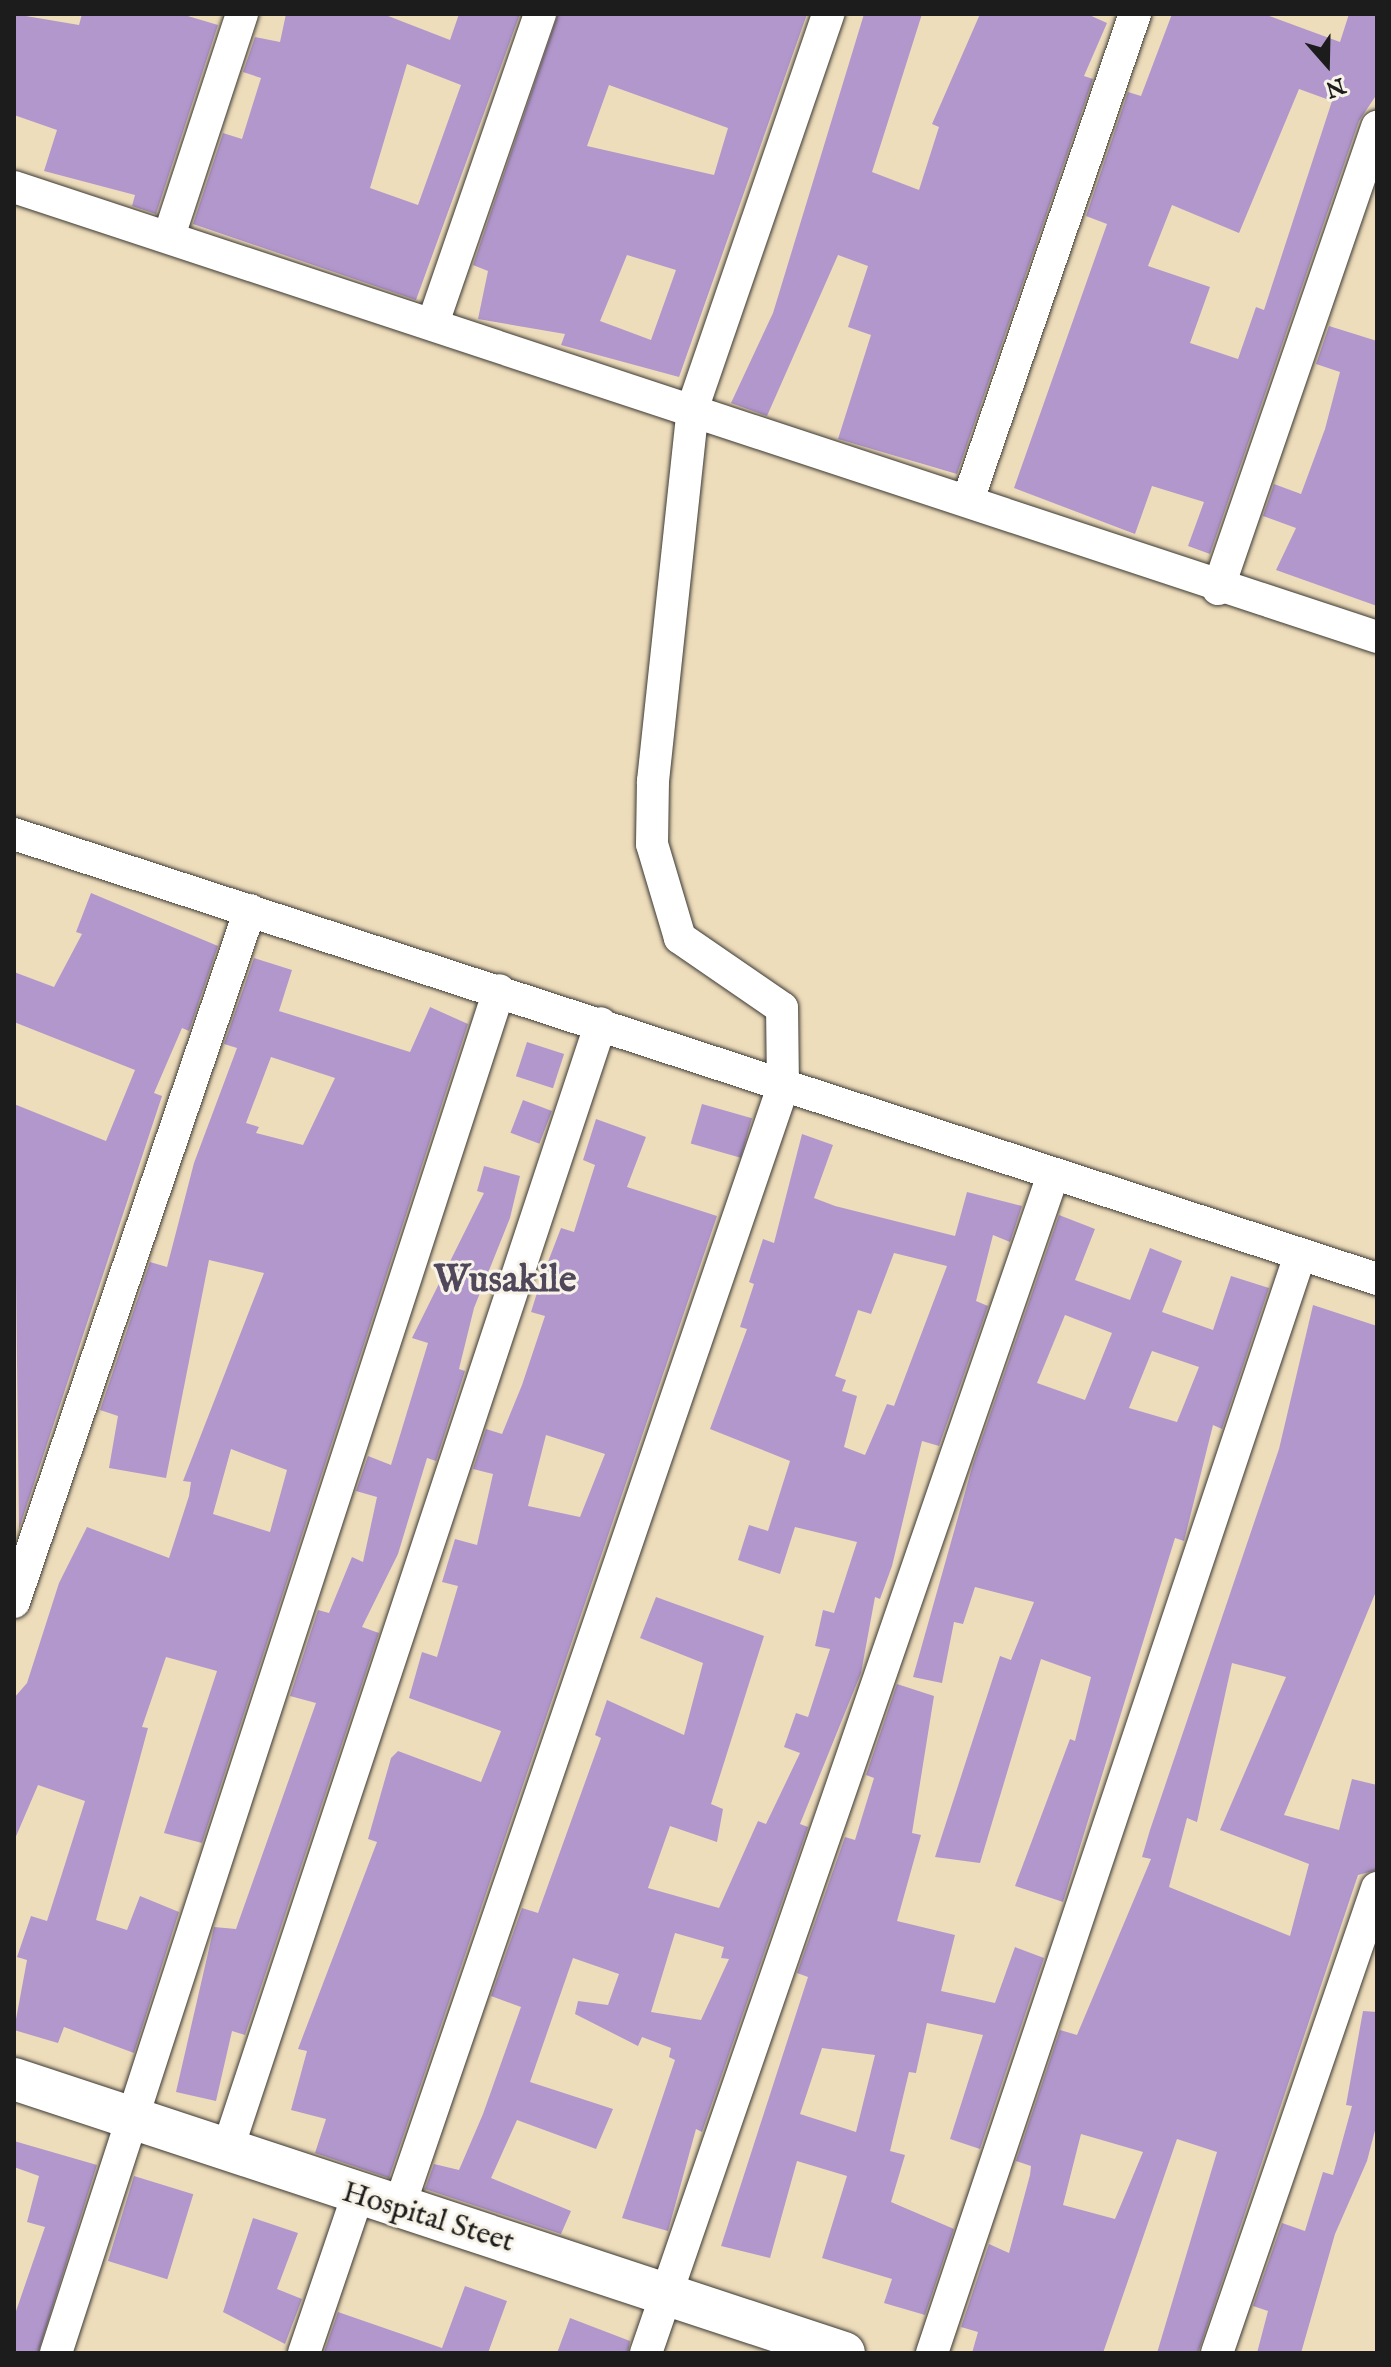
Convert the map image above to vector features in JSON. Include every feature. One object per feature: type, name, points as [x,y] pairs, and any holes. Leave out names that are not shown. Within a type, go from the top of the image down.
[{"type":"street","points":[[169,236],[242,14]]},
{"type":"street","points":[[433,323],[540,14]]},
{"type":"street","points":[[398,2210],[783,1087],[782,1008],[680,938],[652,844],[693,407],[828,14]]},
{"type":"street","points":[[968,500],[1135,14]]},
{"type":"street","points":[[1218,589],[1377,127]]},
{"type":"street","points":[[14,187],[693,407],[1218,589],[1377,637]]},
{"type":"street","points":[[14,834],[601,1023],[783,1087],[1377,1279]]},
{"type":"street","points":[[14,1602],[250,910]]},
{"type":"street","points":[[56,2353],[499,990]]},
{"type":"street","points":[[227,2151],[601,1023]]},
{"type":"street","points":[[646,2353],[1053,1175]]},
{"type":"street","points":[[932,2353],[1300,1255]]},
{"type":"street","points":[[1217,2353],[1377,1888]]},
{"type":"street","name":"Hospital Steet","points":[[14,2079],[357,2197],[844,2353]]},
{"type":"street","points":[[304,2353],[357,2197]]},
{"type":"building","points":[[14,14],[79,25],[82,14],[181,14],[218,25],[156,214],[132,206],[135,195],[44,171],[57,130],[14,115]]},
{"type":"building","points":[[286,14],[383,14],[450,40],[459,14],[520,14],[416,300],[193,224],[223,133],[242,139],[261,78],[243,72],[255,37],[280,42]],"holes":[[[407,64],[461,85],[418,205],[370,188]]]},
{"type":"building","points":[[558,14],[807,14],[679,377],[561,345],[565,334],[478,319],[488,271],[473,265]],"holes":[[[609,85],[728,128],[714,175],[587,146]],[[627,255],[676,270],[651,340],[600,321]]]},
{"type":"building","points":[[864,14],[922,14],[872,172],[919,190],[939,127],[932,124],[980,14],[1087,14],[1107,23],[1084,76],[1093,79],[957,474],[838,439],[871,335],[848,327],[868,266],[838,255],[767,416],[731,403],[773,313]]},
{"type":"building","points":[[1172,14],[1264,14],[1340,42],[1349,14],[1377,14],[1377,94],[1359,121],[1210,554],[1188,546],[1204,502],[1152,486],[1135,534],[1014,488],[1107,224],[1086,216],[1128,92],[1141,96]],"holes":[[[1299,89],[1332,101],[1264,310],[1256,307],[1238,359],[1190,343],[1210,287],[1148,266],[1172,205],[1239,233]]]},
{"type":"building","points":[[1329,326],[1377,341],[1377,606],[1276,570],[1296,528],[1263,516],[1274,484],[1301,494],[1325,429],[1340,372],[1316,364]]},
{"type":"building","points":[[91,893],[218,946],[189,1031],[182,1028],[154,1093],[162,1096],[19,1529],[14,1104],[106,1141],[135,1070],[14,1022],[14,972],[54,987],[82,934],[76,932]]},
{"type":"building","points":[[254,958],[292,970],[279,1011],[410,1052],[430,1007],[468,1024],[202,1843],[164,1833],[217,1671],[166,1657],[142,1727],[148,1728],[96,1920],[127,1930],[140,1896],[179,1912],[134,2053],[64,2027],[58,2043],[14,2030],[27,1960],[17,1957],[31,1916],[47,1921],[85,1801],[38,1785],[14,1841],[14,1698],[27,1683],[59,1583],[87,1527],[169,1558],[189,1496],[191,1482],[183,1481],[264,1273],[209,1260],[166,1478],[109,1468],[118,1416],[100,1410],[150,1262],[167,1267],[194,1163],[237,1048],[224,1044]],"holes":[[[271,1057],[335,1078],[303,1145],[256,1133],[259,1127],[246,1123]],[[231,1449],[287,1470],[270,1532],[213,1514]]]},
{"type":"building","points":[[527,1042],[564,1054],[553,1088],[516,1076]]},
{"type":"building","points":[[523,1100],[552,1111],[539,1144],[510,1133]]},
{"type":"building","points":[[702,1104],[752,1118],[741,1158],[691,1143]]},
{"type":"building","points":[[596,1119],[646,1137],[627,1187],[717,1216],[389,2178],[315,2153],[326,2119],[291,2110],[307,2051],[298,2049],[377,1842],[368,1839],[391,1758],[398,1751],[481,1782],[501,1731],[409,1698],[422,1652],[437,1657],[458,1586],[442,1582],[455,1539],[477,1545],[493,1474],[473,1469],[486,1429],[502,1434],[522,1385],[545,1316],[531,1312],[541,1280],[561,1228],[574,1232],[595,1165],[583,1160]],"holes":[[[546,1435],[605,1454],[580,1517],[528,1506]]]},
{"type":"building","points":[[802,1134],[833,1145],[814,1198],[835,1206],[955,1236],[967,1192],[1022,1206],[1010,1242],[993,1235],[976,1301],[988,1306],[939,1446],[922,1441],[892,1566],[880,1599],[875,1597],[861,1673],[800,1824],[808,1827],[702,2132],[696,2129],[668,2231],[622,2218],[675,2060],[669,2057],[671,2048],[642,2037],[638,2046],[575,2014],[578,2001],[608,2005],[619,1974],[573,1958],[530,2082],[613,2109],[596,2149],[517,2120],[491,2178],[571,2211],[561,2234],[425,2189],[434,2164],[459,2170],[483,2114],[521,2007],[491,1996],[522,1908],[538,1913],[601,1738],[595,1735],[607,1700],[684,1735],[703,1663],[640,1638],[656,1597],[764,1636],[711,1804],[723,1809],[717,1842],[670,1826],[648,1888],[719,1908],[758,1821],[766,1824],[800,1753],[784,1747],[796,1713],[808,1717],[830,1649],[815,1646],[823,1610],[834,1613],[857,1542],[795,1527],[780,1574],[738,1560],[749,1525],[768,1531],[790,1461],[710,1429],[747,1329],[740,1327],[754,1284],[749,1282],[763,1239],[774,1243]],"holes":[[[894,1253],[947,1266],[894,1406],[887,1404],[865,1455],[844,1447],[857,1396],[842,1391],[846,1380],[835,1376],[858,1310],[871,1314]],[[675,1933],[724,1947],[721,1958],[729,1959],[701,2020],[651,2012]]]},
{"type":"building","points":[[484,1166],[520,1176],[510,1218],[474,1308],[459,1369],[465,1371],[436,1461],[427,1458],[398,1554],[362,1627],[379,1633],[245,2035],[232,2031],[216,2101],[176,2092],[214,1927],[236,1929],[316,1703],[290,1696],[318,1610],[329,1613],[352,1557],[363,1562],[377,1497],[356,1491],[368,1456],[391,1465],[428,1343],[412,1338],[484,1193],[477,1191]]},
{"type":"building","points":[[1059,1215],[1095,1229],[1075,1280],[1130,1300],[1150,1248],[1182,1261],[1162,1312],[1213,1330],[1231,1276],[1269,1288],[1222,1429],[1213,1425],[1184,1541],[1175,1538],[1063,1902],[1015,1886],[1070,1739],[1075,1741],[1091,1677],[1041,1659],[980,1863],[935,1857],[1000,1656],[1011,1660],[1034,1602],[975,1587],[963,1624],[954,1622],[942,1683],[913,1677],[973,1464]],"holes":[[[1065,1315],[1112,1333],[1085,1400],[1037,1383]],[[1152,1351],[1199,1367],[1177,1422],[1129,1408]]]},
{"type":"building","points":[[1313,1305],[1377,1326],[1377,1589],[1284,1815],[1339,1830],[1352,1779],[1377,1785],[1377,1870],[1358,1875],[1198,2353],[1157,2353],[1217,2152],[1177,2139],[1103,2353],[972,2353],[978,2332],[961,2327],[989,2244],[1009,2253],[1031,2166],[1016,2161],[1060,2030],[1077,2035],[1151,1859],[1142,1857],[1150,1830],[1279,1449]],"holes":[[[1232,1663],[1286,1677],[1220,1830],[1309,1864],[1290,1936],[1169,1887],[1187,1818],[1197,1822]],[[1081,2134],[1143,2152],[1115,2219],[1063,2205]]]},
{"type":"building","points":[[897,1684],[934,1696],[912,1833],[921,1835],[897,1921],[955,1935],[941,1991],[995,2003],[1015,1947],[1044,1958],[980,2149],[950,2139],[983,2035],[927,2023],[916,2073],[909,2072],[890,2151],[905,2155],[891,2202],[954,2229],[925,2315],[884,2303],[892,2279],[822,2258],[847,2176],[797,2161],[770,2258],[721,2246],[808,1977],[797,1973],[845,1837],[855,1840],[874,1778],[866,1775]],"holes":[[[822,2048],[875,2055],[856,2132],[800,2114]]]},
{"type":"building","points":[[1363,2011],[1377,2012],[1377,2123],[1367,2161],[1335,2234],[1301,2353],[1257,2353],[1268,2311],[1253,2306],[1282,2223],[1305,2231],[1323,2172],[1333,2175],[1352,2106],[1346,2105]]},
{"type":"building","points":[[14,2141],[97,2165],[38,2353],[14,2353],[14,2317],[45,2227],[27,2222],[39,2176],[14,2167]]},
{"type":"building","points":[[134,2176],[193,2194],[167,2279],[108,2261]]},
{"type":"building","points":[[253,2218],[298,2233],[277,2289],[302,2299],[285,2344],[223,2312]]},
{"type":"building","points":[[465,2286],[507,2301],[488,2353],[324,2352],[338,2312],[442,2348]]},
{"type":"building","points":[[570,2318],[630,2341],[628,2353],[557,2353]]},
{"type":"district","name":"Wusakile","points":[[505,1282]]}]
